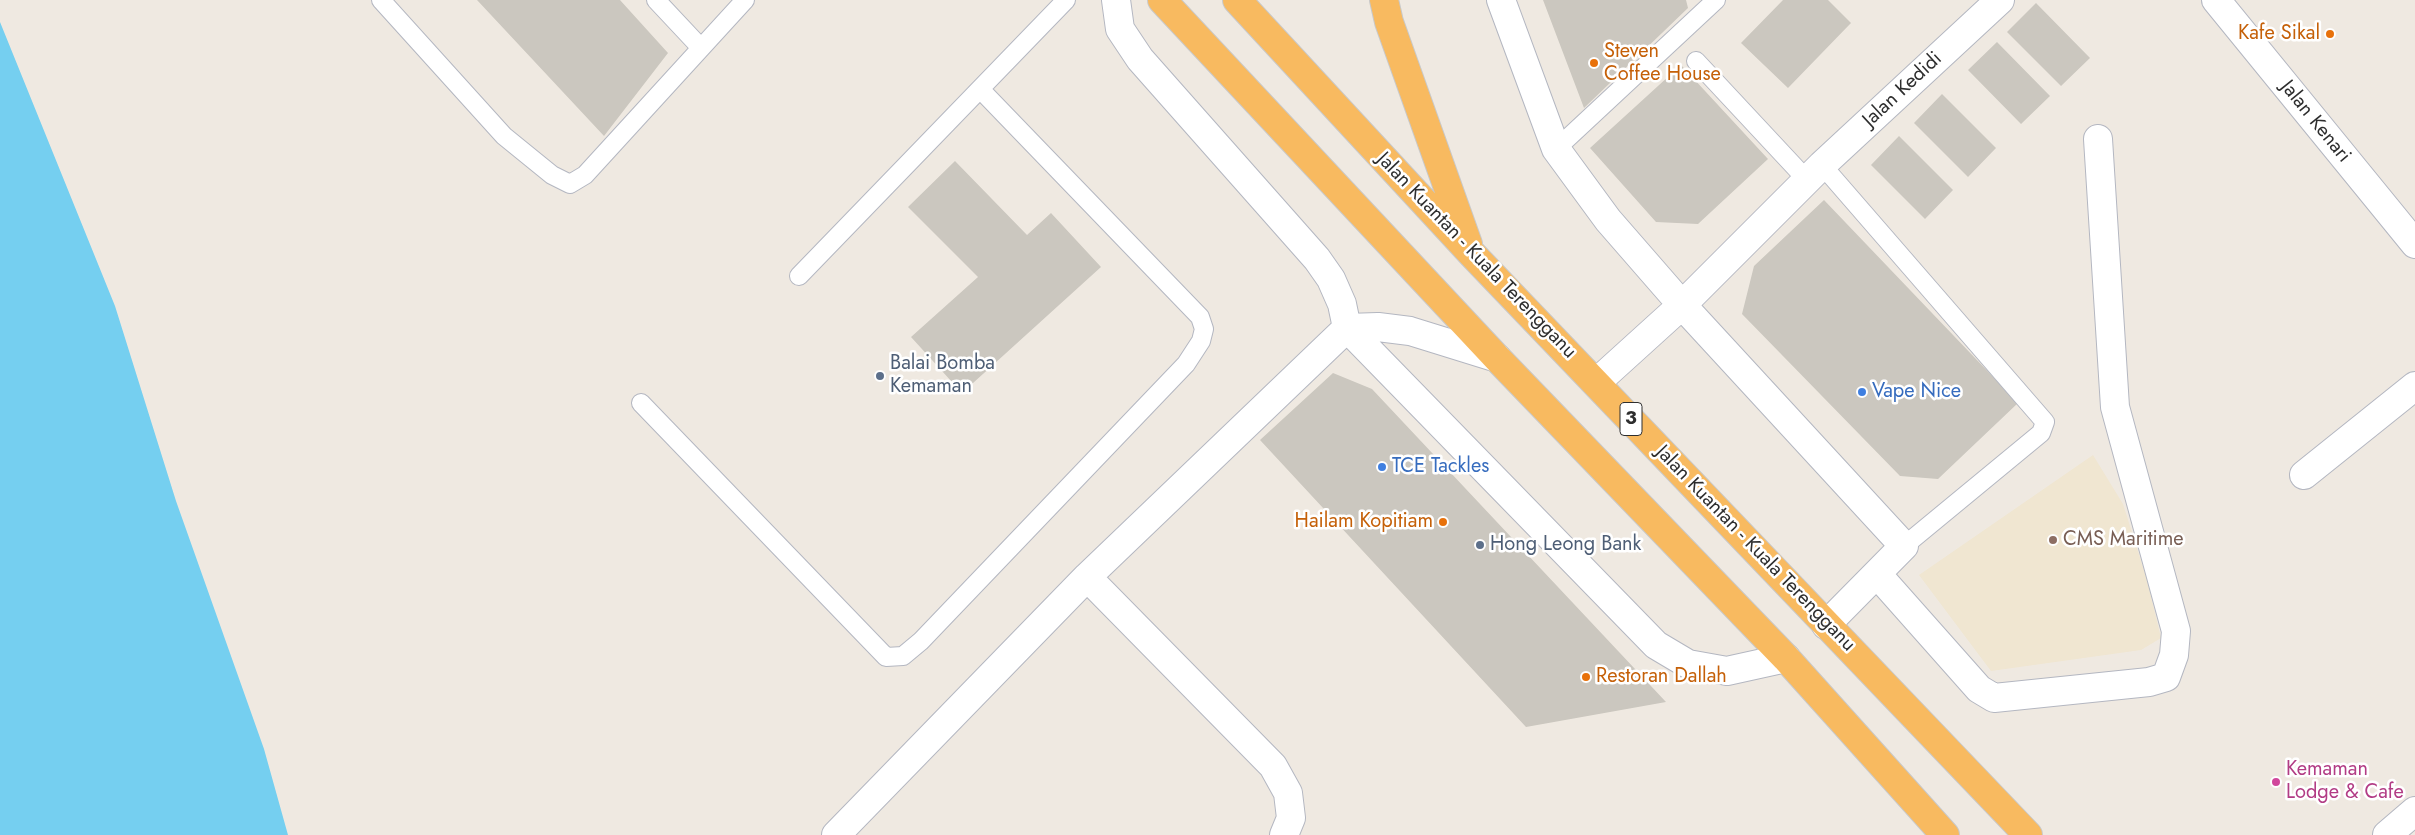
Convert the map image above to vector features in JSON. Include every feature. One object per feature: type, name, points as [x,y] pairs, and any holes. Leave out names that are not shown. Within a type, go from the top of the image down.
[{"type":"highway","points":[[1162,0],[1497,358],[1786,658],[1945,835]]},
{"type":"highway","name":"Jalan Kuantan - Kuala Terengganu","points":[[1237,0],[1472,254],[1597,382],[1826,625],[2028,835]]},
{"type":"highway","points":[[1384,0],[1389,22],[1472,254]]},
{"type":"street","points":[[1116,0],[1120,29],[1140,60],[1317,259],[1331,279],[1342,304],[1347,328],[1656,645],[1688,664],[1727,671],[1786,658]]},
{"type":"street","points":[[1501,0],[1556,149],[1608,220],[1682,305],[1904,546],[1826,625]]},
{"type":"street","name":"Jalan Kedidi","points":[[1597,382],[1682,305],[1814,173],[2000,0]]},
{"type":"street","name":"Jalan Kenari","points":[[2216,0],[2415,244]]},
{"type":"street","points":[[1877,574],[1979,689],[1994,698],[2149,682],[2166,677],[2174,655],[2176,631],[2115,407],[2098,139]]},
{"type":"street","points":[[836,835],[1087,577],[1347,328],[1378,327],[1410,331],[1497,358]]},
{"type":"street","points":[[2304,475],[2415,386]]},
{"type":"street","points":[[1087,577],[1272,766],[1288,792],[1291,818],[1284,835]]},
{"type":"street","points":[[2387,835],[2415,811]]},
{"type":"lane","points":[[381,0],[504,136],[552,175],[570,184],[585,175],[746,0]]},
{"type":"lane","points":[[656,0],[701,48]]},
{"type":"lane","points":[[800,276],[1066,0]]},
{"type":"lane","points":[[1556,149],[1716,0]]},
{"type":"lane","points":[[1696,61],[1814,173],[2045,422],[2041,433],[1904,546]]},
{"type":"lane","points":[[641,403],[886,657],[903,656],[921,641],[1186,364],[1201,341],[1204,329],[1200,317],[980,90]]},
{"type":"shaded area","name":"CMS Maritime","points":[[2093,455],[2123,504],[2147,580],[2161,638],[2141,650],[1991,671],[1919,575]]},
{"type":"water","points":[[0,22],[115,306],[176,501],[264,749],[288,835],[0,835]]},
{"type":"building","points":[[477,0],[620,0],[668,53],[604,136]]},
{"type":"building","points":[[1543,0],[1686,0],[1688,8],[1584,108]]},
{"type":"building","points":[[1783,0],[1828,0],[1851,23],[1788,88],[1741,43]]},
{"type":"building","points":[[2036,3],[2090,58],[2061,86],[2007,32]]},
{"type":"building","points":[[1997,42],[2050,96],[2021,124],[1968,70]]},
{"type":"building","points":[[1681,65],[1768,159],[1698,224],[1656,222],[1590,148]]},
{"type":"building","points":[[1942,94],[1996,148],[1968,177],[1914,123]]},
{"type":"building","points":[[1899,136],[1953,190],[1925,219],[1871,165]]},
{"type":"building","points":[[955,161],[1027,235],[1051,213],[1101,267],[962,393],[911,337],[978,277],[908,207]]},
{"type":"building","points":[[1824,200],[2018,403],[1938,479],[1900,476],[1742,314],[1754,266]]},
{"type":"building","points":[[1333,373],[1372,389],[1666,702],[1526,727],[1260,440]]},
{"type":"place","name":"Kafe Sikal","points":[[2330,34]]},
{"type":"place","name":"Steven Coffee House","points":[[1594,63]]},
{"type":"place","name":"Balai Bomba Kemaman","points":[[880,376]]},
{"type":"place","name":"Vape Nice","points":[[1862,392]]},
{"type":"place","name":"TCE Tackles","points":[[1382,467]]},
{"type":"place","name":"Hailam Kopitiam","points":[[1443,522]]},
{"type":"place","name":"CMS Maritime","points":[[2053,540]]},
{"type":"place","name":"Hong Leong Bank","points":[[1480,545]]},
{"type":"place","name":"Restoran Dallah","points":[[1586,677]]},
{"type":"place","name":"Kemaman Lodge & Cafe","points":[[2276,782]]}]
